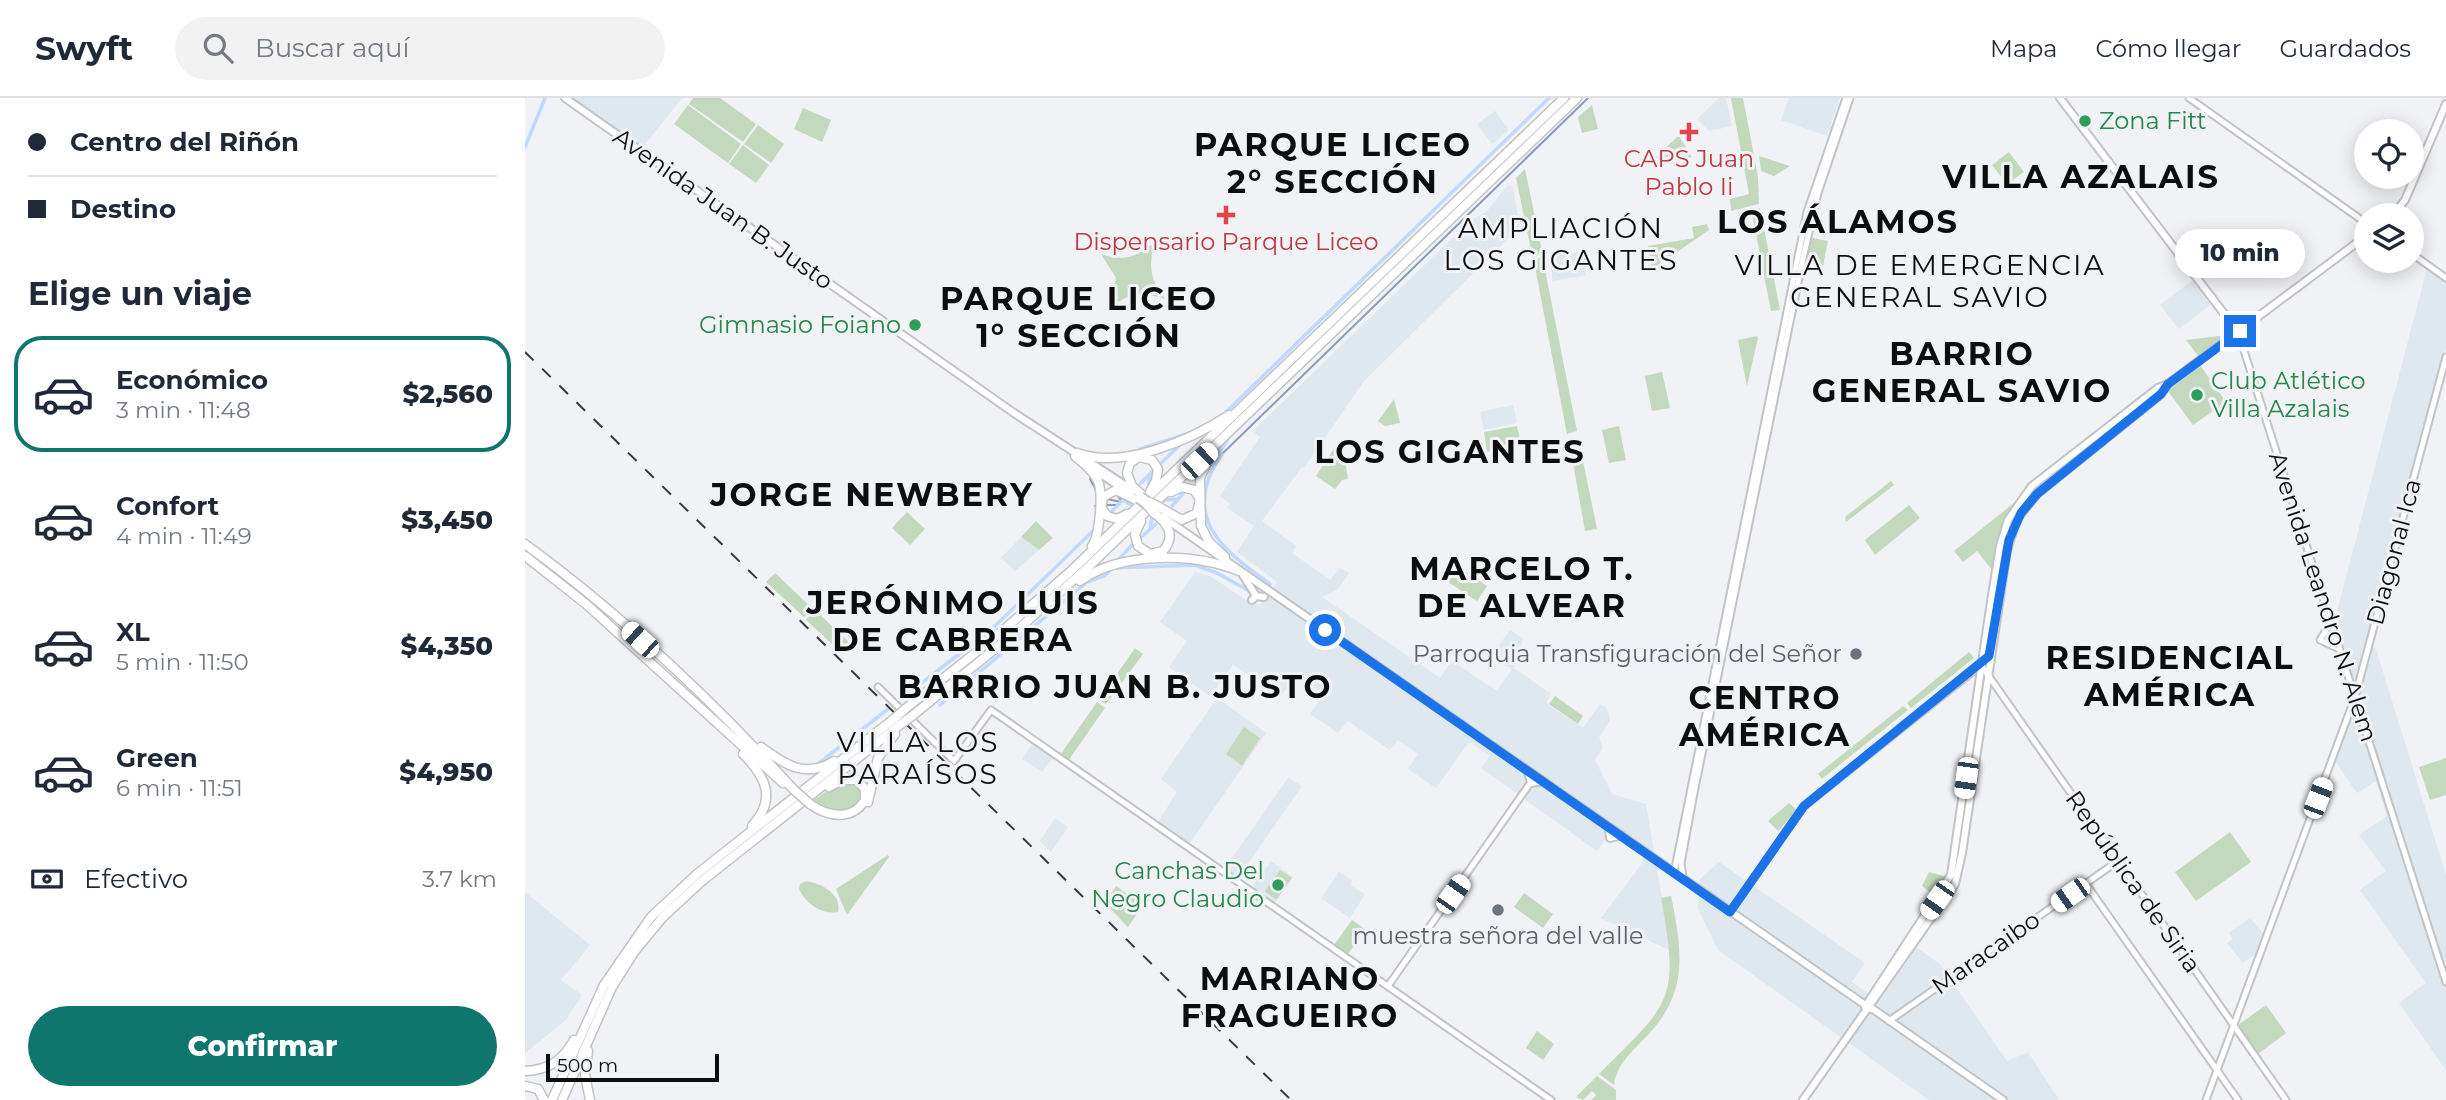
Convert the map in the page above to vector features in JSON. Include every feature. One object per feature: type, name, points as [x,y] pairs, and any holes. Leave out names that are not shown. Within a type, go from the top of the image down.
[{"type":"highway","points":[[1044,608],[1251,399],[1564,98]]},
{"type":"highway","points":[[562,1100],[616,980],[639,945],[674,905],[911,714],[1148,504],[1247,415],[1577,98]]},
{"type":"highway","points":[[1076,455],[1090,458],[1108,457],[1164,447],[1203,430],[1251,399]]},
{"type":"highway","points":[[1225,557],[1211,545],[1202,531],[1201,474],[1212,454],[1247,415]]},
{"type":"highway","points":[[1028,610],[1083,556],[1099,535],[1100,486],[1093,473],[1076,455]]},
{"type":"highway","points":[[1148,504],[1131,484],[1127,473],[1130,463],[1141,457],[1152,460],[1158,469],[1148,504],[1135,534],[1138,546],[1150,554],[1163,551],[1171,538],[1167,525],[1148,504]]},
{"type":"highway","points":[[1148,504],[1117,519],[1107,516],[1101,507],[1103,497],[1112,490],[1122,491],[1148,504],[1177,518],[1188,519],[1199,510],[1200,499],[1192,489],[1179,487],[1148,504]]},
{"type":"highway","points":[[525,544],[591,596],[721,714],[781,761],[801,770],[824,767],[900,723]]},
{"type":"highway","points":[[525,556],[591,609],[793,791],[809,805],[824,812],[846,815],[860,807],[866,792],[859,781],[845,779],[794,809]]},
{"type":"highway","points":[[911,714],[1093,572],[1117,563],[1192,558],[1239,571]]},
{"type":"highway","points":[[552,1100],[593,1007],[612,971],[638,933],[663,905],[757,821],[765,808],[768,795],[757,769],[701,708]]},
{"type":"highway","points":[[721,714],[793,791]]},
{"type":"highway","points":[[809,805],[838,818],[860,812],[870,798],[882,750],[900,723]]},
{"type":"highway","points":[[704,868],[869,739]]},
{"type":"highway","points":[[590,1100],[585,1075],[586,1058],[616,980]]},
{"type":"highway","points":[[525,1072],[545,1069],[559,1060],[593,1007]]},
{"type":"highway","points":[[525,1086],[538,1089],[544,1100]]},
{"type":"main road","name":"Avenida Juan B. Justo","points":[[565,98],[1003,406],[1015,409],[1053,440],[1225,557],[1267,594]]},
{"type":"main road","points":[[1674,872],[1807,212],[1848,98]]},
{"type":"main road","points":[[1683,877],[1681,863],[1694,793],[1805,250],[1818,193],[1848,98]]},
{"type":"main road","name":"Avenida Leandro N. Alem","points":[[2060,98],[2238,332],[2446,982]]},
{"type":"main road","points":[[2189,98],[2354,215]]},
{"type":"main road","points":[[2403,203],[2446,104]]},
{"type":"main road","points":[[1868,1008],[1951,875],[2000,546],[2015,507],[2032,486],[2158,388],[2168,384],[2354,245]]},
{"type":"main road","points":[[2424,262],[2446,278]]},
{"type":"main road","name":"Diagonal Ica","points":[[2206,1100],[2355,697],[2446,357]]},
{"type":"main road","points":[[1803,1100],[1956,880],[2009,540],[2021,513],[2037,494],[2161,394],[2168,384]]},
{"type":"main road","points":[[1015,409],[1028,413]]},
{"type":"main road","name":"Avenida Juan B. Justo","points":[[1148,504],[1267,594],[1471,735],[1536,776],[2003,1100]]},
{"type":"main road","points":[[1239,571],[1254,598],[1267,594]]},
{"type":"main road","points":[[2332,622],[2320,640],[2339,649]]},
{"type":"main road","points":[[1730,911],[1804,806],[1981,664],[1991,653]]},
{"type":"main road","name":"República de Siria","points":[[1981,664],[2286,1100]]},
{"type":"main road","points":[[878,687],[954,761],[991,710],[1551,1100]]},
{"type":"main road","points":[[1528,771],[1531,783]]},
{"type":"main road","points":[[1388,986],[1536,776]]},
{"type":"main road","points":[[1531,783],[1543,781]]},
{"type":"main road","points":[[1609,827],[1610,838],[1621,835]]},
{"type":"main road","points":[[1665,865],[1677,859]]},
{"type":"main road","name":"Avenida Juan B. Justo","points":[[1658,861],[1730,911]]},
{"type":"main road","name":"Maracaibo","points":[[1889,1021],[2119,861]]},
{"type":"main road","points":[[2086,884],[2238,1100]]},
{"type":"shaded area","points":[[570,98],[682,98],[642,148]]},
{"type":"shaded area","points":[[1719,98],[1726,98],[1732,126],[1709,131],[1697,119]]},
{"type":"shaded area","points":[[1789,98],[1840,98],[1827,136],[1781,120]]},
{"type":"shaded area","points":[[1495,111],[1509,130],[1492,144],[1477,124]]},
{"type":"shaded area","points":[[1508,185],[1513,187],[1520,227],[1364,381],[1304,468],[1302,467],[1262,521],[1296,546],[1292,553],[1330,580],[1340,568],[1349,573],[1338,589],[1322,597],[1440,678],[1452,661],[1497,691],[1512,669],[1490,658],[1510,630],[1523,639],[1514,668],[1551,694],[1546,703],[1583,728],[1600,704],[1607,708],[1610,720],[1599,738],[1603,748],[1595,760],[1612,794],[1646,804],[1671,951],[1601,918],[1643,862],[1642,843],[1615,826],[1597,851],[1481,768],[1490,756],[1469,742],[1436,788],[1408,769],[1418,754],[1398,740],[1390,750],[1348,721],[1338,733],[1310,714],[1324,694],[1296,675],[1281,696],[1233,665],[1210,696],[1169,667],[1187,641],[1160,622],[1195,572],[1210,576],[1251,603],[1260,605],[1277,582],[1237,552],[1254,526],[1227,508],[1230,504],[1220,496],[1260,437],[1253,431],[1443,247],[1475,218],[1487,211]]},
{"type":"shaded area","points":[[1581,251],[1586,275],[1553,281],[1549,258]]},
{"type":"shaded area","points":[[2429,261],[2446,273],[2446,347],[2370,630],[2446,875],[2446,1070],[2399,1003],[2426,983],[2360,890],[2386,871],[2359,835],[2387,816],[2376,781],[2357,793],[2335,761],[2356,700],[2334,623]]},
{"type":"shaded area","points":[[2193,280],[2210,305],[2179,329],[2160,305]]},
{"type":"shaded area","points":[[1513,405],[1517,423],[1484,430],[1480,412]]},
{"type":"shaded area","points":[[1021,537],[1039,550],[1015,571],[1001,558]]},
{"type":"shaded area","points":[[1217,698],[1266,733],[1190,843],[1158,822],[1177,792],[1161,779]]},
{"type":"shaded area","points":[[1033,743],[1053,757],[1042,772],[1022,759]]},
{"type":"shaded area","points":[[1288,778],[1302,786],[1238,878],[1225,868]]},
{"type":"shaded area","points":[[1055,818],[1068,827],[1051,852],[1040,841]]},
{"type":"shaded area","name":"Canchas Del Negro Claudio","points":[[1271,861],[1293,877],[1274,904],[1251,888]]},
{"type":"shaded area","points":[[1719,862],[1865,963],[1852,982],[1879,1001],[1917,948],[1940,964],[2007,1061],[2028,1052],[2059,1100],[1929,1100],[1718,950],[1698,909],[1700,879]]},
{"type":"shaded area","points":[[1339,872],[1352,880],[1351,886],[1365,894],[1350,918],[1321,898]]},
{"type":"shaded area","points":[[525,892],[590,945],[561,980],[582,995],[566,1020],[525,1053]]},
{"type":"shaded area","points":[[2250,918],[2264,934],[2257,953],[2243,963],[2227,943],[2233,939],[2229,933]]},
{"type":"green space","points":[[693,98],[720,98],[756,124],[743,142],[689,104]]},
{"type":"green space","points":[[1731,98],[1743,98],[1758,177],[1759,204],[1731,211],[1730,199],[1749,194]]},
{"type":"green space","points":[[688,105],[741,144],[728,163],[674,124]]},
{"type":"green space","points":[[1592,105],[1598,129],[1582,133],[1578,117]]},
{"type":"green space","points":[[803,108],[831,120],[822,142],[794,129]]},
{"type":"green space","points":[[758,125],[784,144],[771,163],[744,144]]},
{"type":"green space","points":[[1679,136],[1692,157],[1649,164],[1677,137]]},
{"type":"green space","points":[[743,145],[769,165],[756,183],[729,164]]},
{"type":"green space","points":[[2009,152],[2024,172],[2007,184],[1992,165]]},
{"type":"green space","points":[[1759,156],[1790,166],[1774,176],[1761,171]]},
{"type":"green space","points":[[1525,169],[1542,251],[1533,259],[1516,178]]},
{"type":"green space","points":[[1760,208],[1780,310],[1771,311],[1751,209]]},
{"type":"green space","points":[[1707,224],[1709,230],[1652,269],[1648,246],[1694,238],[1692,227]]},
{"type":"green space","points":[[1809,237],[1828,241],[1823,266],[1804,262]]},
{"type":"green space","points":[[1155,242],[1151,258],[1152,272],[1165,299],[1135,295],[1121,300],[1108,310],[1116,278],[1101,254],[1117,258],[1130,257]]},
{"type":"green space","points":[[1542,255],[1577,431],[1567,434],[1534,262]]},
{"type":"green space","points":[[2227,335],[2199,357],[2186,340]]},
{"type":"green space","points":[[1758,338],[1747,386],[1738,340]]},
{"type":"green space","name":"Club Atlético Villa Azalais","points":[[2200,365],[2226,402],[2193,425],[2168,391]]},
{"type":"green space","points":[[1662,372],[1670,408],[1652,411],[1645,376]]},
{"type":"green space","points":[[1394,399],[1400,423],[1385,426],[1378,421]]},
{"type":"green space","points":[[1517,426],[1521,445],[1487,452],[1484,432]]},
{"type":"green space","points":[[1619,426],[1626,460],[1609,463],[1602,430]]},
{"type":"green space","points":[[1578,437],[1597,529],[1585,531],[1569,440]]},
{"type":"green space","points":[[1335,447],[1344,454],[1348,479],[1342,480],[1335,489],[1316,476]]},
{"type":"green space","points":[[1891,481],[1894,485],[1846,522],[1845,517]]},
{"type":"green space","points":[[2020,498],[2005,523],[1993,571],[1977,551],[1963,562],[1954,551]]},
{"type":"green space","points":[[1909,505],[1920,518],[1875,555],[1865,540]]},
{"type":"green space","points":[[907,512],[925,529],[910,545],[892,528]]},
{"type":"green space","points":[[1036,521],[1053,538],[1039,550],[1021,537]]},
{"type":"green space","points":[[1455,564],[1487,586],[1477,601],[1445,580]]},
{"type":"green space","points":[[775,573],[812,608],[804,617],[766,582]]},
{"type":"green space","points":[[815,610],[852,645],[843,654],[806,620]]},
{"type":"green space","points":[[1135,648],[1143,654],[1106,704],[1099,700]]},
{"type":"green space","points":[[1969,652],[1974,658],[1911,708],[1907,703]]},
{"type":"green space","points":[[1555,696],[1583,716],[1578,724],[1549,704]]},
{"type":"green space","points":[[1097,702],[1105,708],[1068,761],[1060,755]]},
{"type":"green space","points":[[1903,706],[1908,710],[1822,779],[1818,774]]},
{"type":"green space","points":[[1244,727],[1260,738],[1242,766],[1226,754]]},
{"type":"green space","points":[[2446,758],[2446,795],[2430,800],[2419,767]]},
{"type":"green space","points":[[850,781],[863,787],[861,804],[841,814],[811,802],[837,784]]},
{"type":"green space","points":[[1789,803],[1797,810],[1778,831],[1768,821]]},
{"type":"green space","points":[[2230,832],[2251,862],[2196,901],[2175,872]]},
{"type":"green space","points":[[888,855],[889,857],[847,915],[836,889]]},
{"type":"green space","name":"Canchas Del Negro Claudio","points":[[1280,870],[1292,878],[1276,900],[1265,891]]},
{"type":"green space","points":[[1929,872],[1947,877],[1935,896],[1922,886]]},
{"type":"green space","points":[[806,881],[829,890],[837,900],[838,912],[826,912],[810,904],[799,889],[800,884]]},
{"type":"green space","points":[[1116,886],[1143,905],[1128,927],[1105,903]]},
{"type":"green space","points":[[1524,893],[1553,914],[1543,928],[1514,907]]},
{"type":"green space","points":[[1671,896],[1679,956],[1675,991],[1657,1024],[1621,1066],[1614,1085],[1599,1074],[1642,1031],[1664,998],[1669,980],[1669,959],[1661,898]]},
{"type":"green space","points":[[1352,920],[1365,929],[1348,954],[1334,945]]},
{"type":"green space","points":[[2266,1005],[2286,1033],[2258,1054],[2238,1025]]},
{"type":"green space","points":[[1537,1031],[1554,1044],[1543,1060],[1526,1048]]},
{"type":"green space","points":[[1597,1076],[1616,1090],[1616,1100],[1592,1100],[1596,1095],[1592,1091],[1583,1100],[1576,1097]]},
{"type":"waterway","points":[[525,147],[545,98]]},
{"type":"waterway","points":[[1225,413],[1549,98]]},
{"type":"waterway","points":[[1222,454],[1588,98]]},
{"type":"waterway","points":[[1140,449],[1184,435]]},
{"type":"waterway","points":[[1208,468],[1227,441]]},
{"type":"waterway","points":[[1159,465],[1182,443]]},
{"type":"waterway","points":[[1222,454],[1210,476],[1204,496],[1205,513],[1211,529],[1222,544],[1270,584]]},
{"type":"waterway","points":[[1140,484],[1155,469]]},
{"type":"waterway","points":[[1148,490],[1150,475]]},
{"type":"waterway","points":[[1090,479],[1096,490]]},
{"type":"waterway","points":[[1172,506],[1187,489]]},
{"type":"waterway","points":[[1116,494],[1122,501]]},
{"type":"waterway","points":[[1107,499],[1121,502]]},
{"type":"waterway","points":[[1158,506],[1165,500],[1178,499]]},
{"type":"waterway","points":[[1123,500],[1131,505],[1138,501]]},
{"type":"waterway","points":[[1109,514],[1122,501]]},
{"type":"waterway","points":[[1103,505],[1118,505]]},
{"type":"waterway","points":[[1150,529],[1153,511]]},
{"type":"waterway","points":[[1139,539],[1156,524]]},
{"type":"waterway","points":[[897,702],[993,628],[1095,529]]},
{"type":"waterway","points":[[1119,559],[1133,544]]},
{"type":"waterway","points":[[940,705],[1087,582],[1104,576],[1113,568],[1195,565],[1217,573],[1251,592]]},
{"type":"waterway","points":[[819,763],[888,709]]},
{"type":"railway","points":[[525,352],[1291,1100]]},
{"type":"place","name":"Zona Fitt","points":[[2085,121]]},
{"type":"place","name":"CAPS Juan Pablo Ii","points":[[1689,132]]},
{"type":"place","name":"Dispensario Parque Liceo","points":[[1226,215]]},
{"type":"place","name":"Gimnasio Foiano","points":[[915,325]]},
{"type":"place","name":"Club Atlético Villa Azalais","points":[[2197,395]]},
{"type":"place","name":"Parroquia Transfiguración del Señor","points":[[1856,654]]},
{"type":"place","name":"Canchas Del Negro Claudio","points":[[1278,885]]},
{"type":"place","name":"muestra señora del valle","points":[[1498,910]]},
{"type":"district","name":"PARQUE LICEO 2° SECCIÓN","points":[[1333,164]]},
{"type":"district","name":"VILLA AZALAIS","points":[[2081,177]]},
{"type":"district","name":"LOS ÁLAMOS","points":[[1838,222]]},
{"type":"district","name":"AMPLIACIÓN LOS GIGANTES","points":[[1561,244]]},
{"type":"district","name":"VILLA DE EMERGENCIA GENERAL SAVIO","points":[[1920,281]]},
{"type":"district","name":"PARQUE LICEO 1° SECCIÓN","points":[[1079,318]]},
{"type":"district","name":"BARRIO GENERAL SAVIO","points":[[1962,372]]},
{"type":"district","name":"LOS GIGANTES","points":[[1450,452]]},
{"type":"district","name":"JORGE NEWBERY","points":[[872,495]]},
{"type":"district","name":"MARCELO T. DE ALVEAR","points":[[1522,588]]},
{"type":"district","name":"JERÓNIMO LUIS DE CABRERA","points":[[953,622]]},
{"type":"district","name":"RESIDENCIAL AMÉRICA","points":[[2170,676]]},
{"type":"district","name":"BARRIO JUAN B. JUSTO","points":[[1115,687]]},
{"type":"district","name":"CENTRO AMÉRICA","points":[[1765,716]]},
{"type":"district","name":"VILLA LOS PARAÍSOS","points":[[918,758]]},
{"type":"district","name":"MARIANO FRAGUEIRO","points":[[1290,998]]},
{"type":"route","points":[[1325,630],[1730,912],[1804,806],[1989,656],[2009,540],[2013,526],[2028,502],[2161,394],[2168,384],[2240,331]]}]
